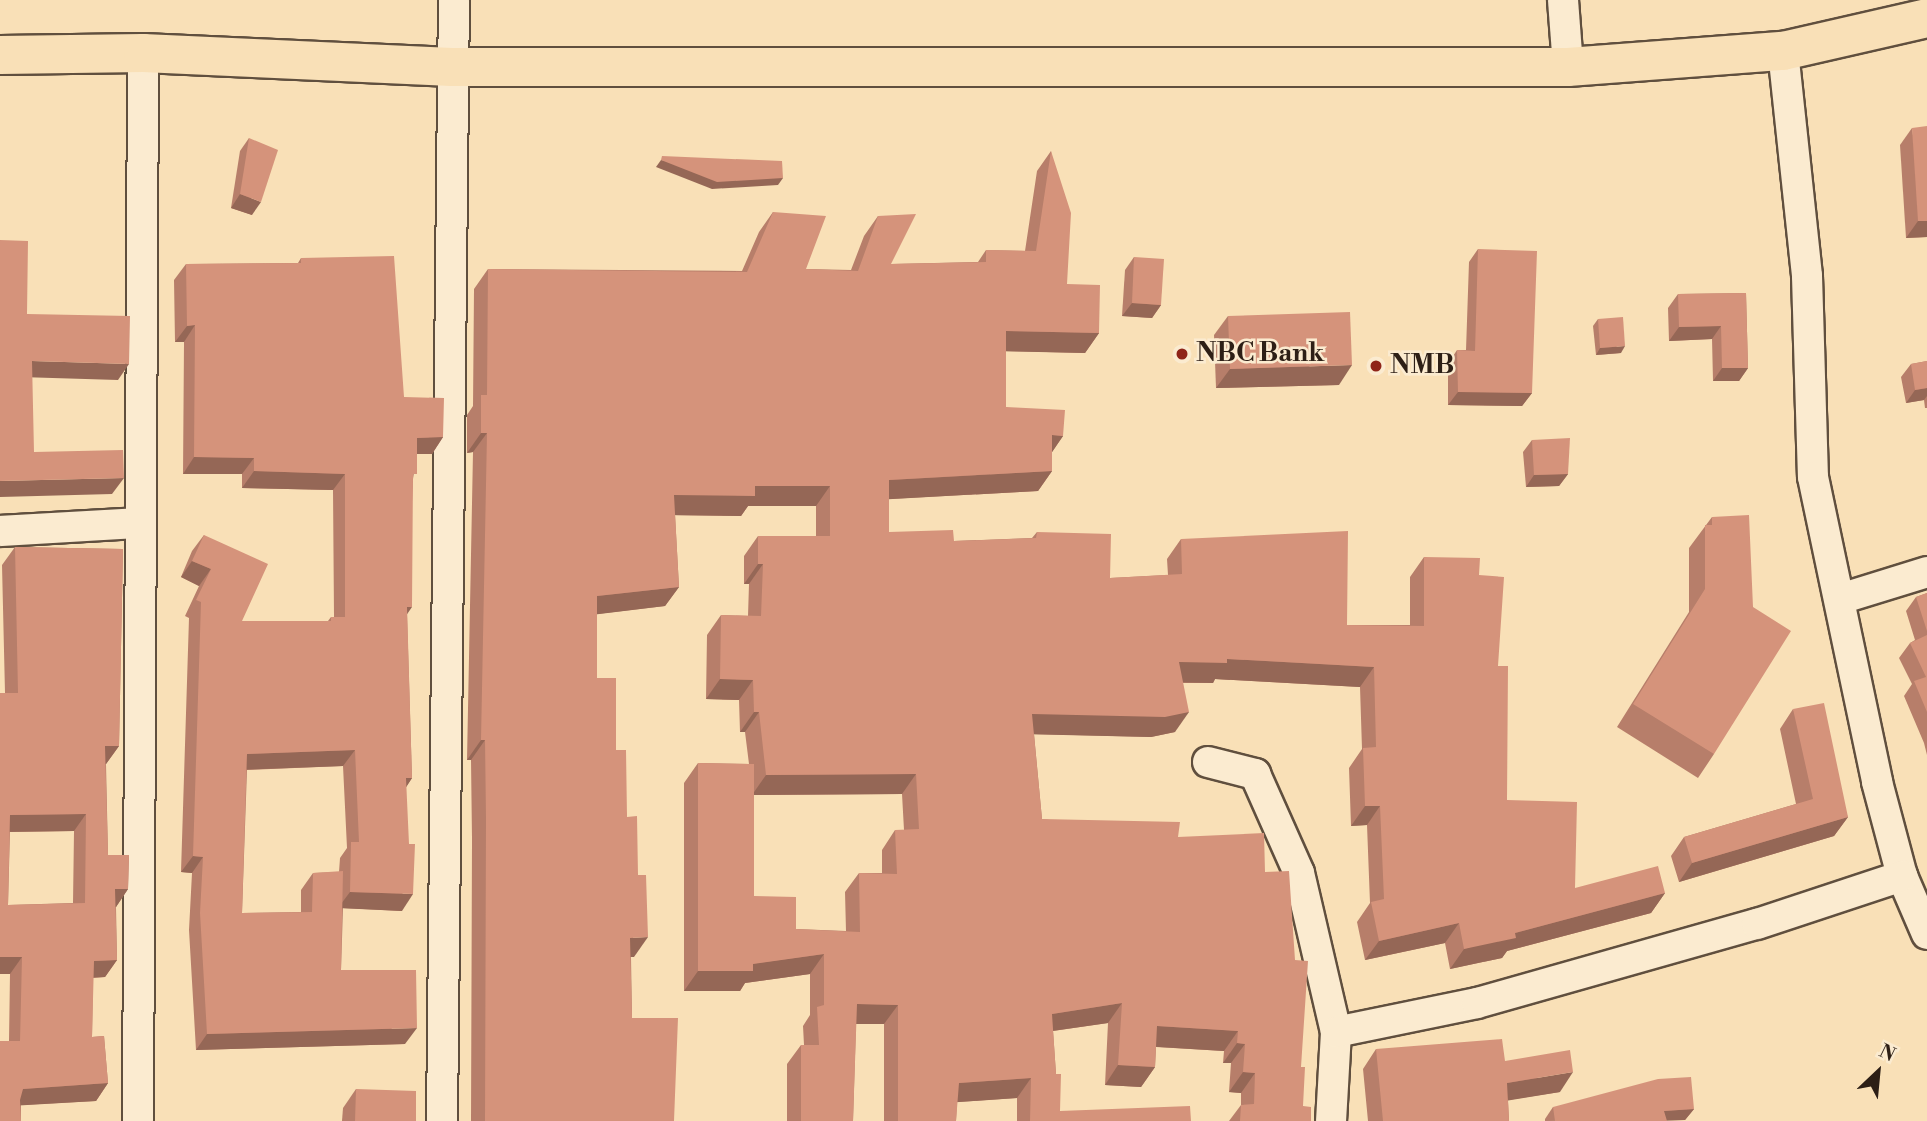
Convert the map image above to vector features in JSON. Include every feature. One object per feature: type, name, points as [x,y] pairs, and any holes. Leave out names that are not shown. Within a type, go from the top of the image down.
[{"type":"highway","points":[[0,55],[143,53],[452,67],[1568,67],[1783,51],[1927,18]]},
{"type":"street","points":[[442,1121],[454,0]]},
{"type":"street","points":[[1563,0],[1568,67]]},
{"type":"street","points":[[1783,51],[1807,276],[1813,477],[1877,782],[1902,876],[1927,934]]},
{"type":"street","points":[[138,1121],[143,53]]},
{"type":"street","points":[[0,531],[139,523]]},
{"type":"street","points":[[1840,599],[1927,572]]},
{"type":"street","points":[[1208,761],[1255,774],[1299,873],[1336,1032],[1331,1121]]},
{"type":"street","points":[[1336,1032],[1477,1003],[1757,924],[1902,876]]},
{"type":"building","points":[[1927,126],[1927,221],[1918,221],[1912,128]]},
{"type":"building","points":[[249,138],[278,150],[261,202],[240,194]]},
{"type":"building","points":[[1051,151],[1071,213],[1067,284],[1100,285],[1099,333],[1006,331],[1006,407],[1065,410],[1063,436],[1052,435],[1052,471],[889,480],[889,532],[953,530],[954,541],[1036,538],[1037,532],[1111,534],[1110,578],[1182,574],[1181,539],[1348,531],[1347,625],[1424,626],[1424,557],[1480,558],[1479,575],[1504,577],[1498,666],[1508,666],[1507,800],[1577,802],[1575,888],[1658,866],[1665,893],[1515,933],[1516,938],[1464,949],[1459,923],[1379,941],[1371,902],[1384,899],[1380,806],[1365,806],[1363,748],[1376,747],[1374,667],[1227,659],[1227,663],[1179,662],[1189,712],[1165,717],[1032,714],[1042,819],[1180,822],[1178,837],[1264,833],[1265,872],[1289,871],[1295,960],[1308,961],[1301,1067],[1305,1067],[1303,1106],[1311,1107],[1311,1121],[1240,1121],[1241,1105],[1254,1104],[1255,1073],[1243,1072],[1245,1044],[1237,1043],[1238,1031],[1157,1026],[1155,1067],[1118,1065],[1122,1003],[1052,1014],[1056,1074],[1061,1074],[1060,1111],[1190,1106],[1191,1121],[1030,1121],[1031,1078],[959,1083],[956,1121],[898,1121],[898,1005],[857,1004],[853,1121],[801,1121],[801,1045],[819,1045],[817,1007],[824,1005],[824,954],[753,964],[753,971],[698,971],[698,763],[754,764],[754,896],[796,897],[796,929],[860,932],[859,873],[897,874],[895,830],[919,829],[916,774],[766,775],[759,712],[754,712],[753,680],[720,679],[721,615],[761,616],[763,564],[758,564],[758,536],[830,536],[830,486],[755,486],[755,496],[674,495],[679,587],[597,596],[597,678],[616,678],[616,750],[626,750],[627,817],[637,816],[638,875],[646,875],[648,937],[630,938],[632,1018],[678,1018],[674,1121],[485,1121],[486,819],[485,740],[481,740],[487,433],[481,433],[481,395],[487,395],[488,269],[747,272],[773,212],[826,216],[806,269],[858,271],[878,216],[916,214],[891,264],[986,262],[986,250],[1036,251]]},
{"type":"building","points":[[662,156],[782,161],[783,178],[717,182],[661,160]]},
{"type":"building","points":[[0,240],[28,241],[27,314],[130,316],[129,364],[32,361],[34,452],[123,450],[124,478],[0,481]]},
{"type":"building","points":[[1478,249],[1537,251],[1532,393],[1458,392],[1457,350],[1475,351]]},
{"type":"building","points":[[394,256],[404,397],[444,398],[443,437],[417,438],[417,474],[413,474],[412,607],[407,607],[412,778],[406,778],[409,844],[415,844],[413,894],[350,892],[351,842],[359,842],[355,750],[247,754],[242,913],[312,912],[313,873],[343,871],[341,970],[416,970],[417,1028],[207,1034],[200,913],[203,857],[193,856],[201,602],[196,600],[211,569],[192,561],[204,535],[268,564],[242,621],[331,621],[331,617],[345,617],[345,474],[254,471],[254,458],[194,457],[195,325],[187,326],[186,264],[301,263],[301,258]]},
{"type":"building","points":[[1134,257],[1164,259],[1161,305],[1132,303]]},
{"type":"building","points":[[1746,293],[1748,368],[1722,368],[1721,326],[1679,327],[1678,294]]},
{"type":"building","points":[[1350,312],[1352,365],[1230,369],[1228,316]]},
{"type":"building","points":[[1623,317],[1625,346],[1600,348],[1598,319]]},
{"type":"building","points":[[1927,361],[1927,388],[1915,390],[1911,364]]},
{"type":"building","points":[[1570,438],[1568,474],[1534,475],[1532,440]]},
{"type":"building","points":[[1749,515],[1753,607],[1791,631],[1714,754],[1633,704],[1705,589],[1705,525],[1712,525],[1712,517]]},
{"type":"building","points":[[15,547],[123,549],[119,746],[105,746],[108,855],[129,855],[128,889],[115,889],[117,960],[94,961],[92,1037],[104,1036],[108,1083],[23,1089],[20,1100],[21,1121],[0,1121],[0,1041],[20,1041],[22,957],[0,957],[0,693],[18,693]],"holes":[[[86,814],[85,903],[8,905],[10,815]]]},
{"type":"building","points":[[1927,593],[1927,631],[1916,597]]},
{"type":"building","points":[[1927,635],[1927,712],[1914,681],[1926,677],[1910,643]]},
{"type":"building","points":[[1824,703],[1848,817],[1692,863],[1684,837],[1813,799],[1793,709]]},
{"type":"building","points":[[1502,1039],[1505,1061],[1570,1050],[1573,1072],[1507,1083],[1509,1121],[1383,1121],[1376,1049]]},
{"type":"building","points":[[1691,1077],[1694,1109],[1664,1111],[1667,1121],[1555,1121],[1553,1107],[1658,1079]]},
{"type":"building","points":[[356,1089],[416,1091],[416,1121],[355,1121]]},
{"type":"place","name":"NBC Bank","points":[[1182,354]]},
{"type":"place","name":"NMB","points":[[1376,366]]}]
